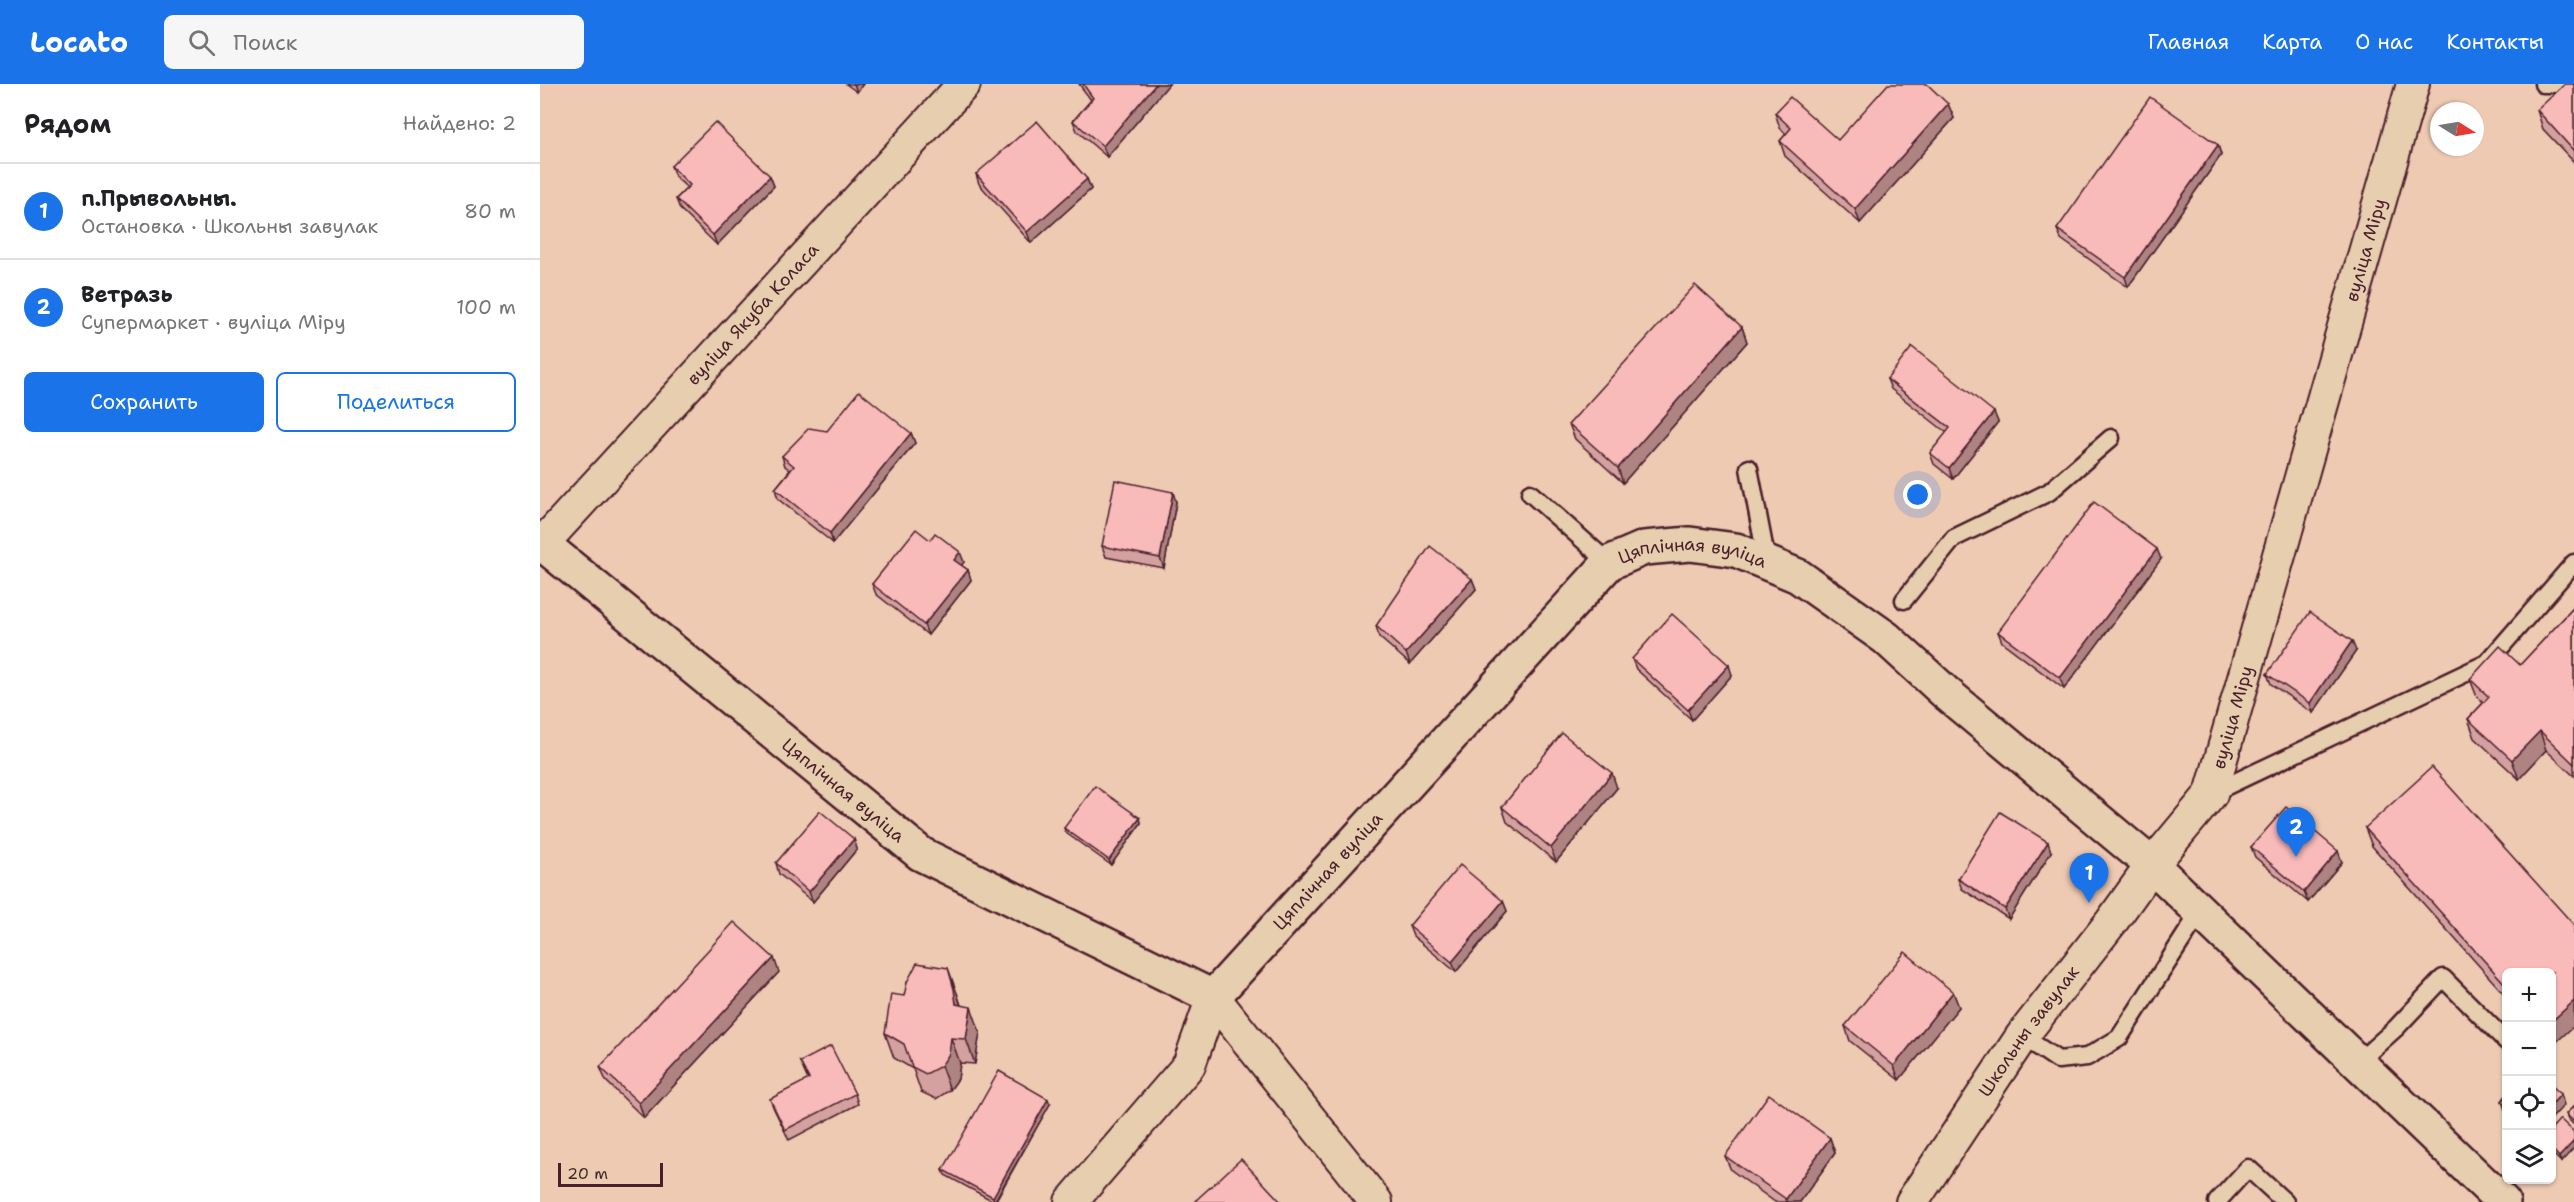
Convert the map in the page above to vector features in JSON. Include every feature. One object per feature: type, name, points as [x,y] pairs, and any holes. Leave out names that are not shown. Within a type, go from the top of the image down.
[{"type":"street","name":"вуліца Якуба Коласа","points":[[541,543],[964,84]]},
{"type":"street","name":"вуліца Міру","points":[[2152,865],[2211,794],[2413,84]]},
{"type":"street","name":"Цяплічная вуліца","points":[[541,543],[921,854],[1213,997],[1376,1202]]},
{"type":"street","name":"Цяплічная вуліца","points":[[1071,1202],[1189,1065],[1213,997],[1609,563],[1644,548],[1690,544],[1737,550],[1798,576],[1886,638],[1946,693],[2152,865]]},
{"type":"street","points":[[2152,865],[2503,1202]]},
{"type":"street","name":"Школьны завулак","points":[[1912,1202],[2022,1036],[2112,921],[2152,865]]},
{"type":"lane","points":[[2543,84],[2560,84]]},
{"type":"lane","points":[[1904,600],[1954,538],[2049,492],[2112,438]]},
{"type":"lane","points":[[1749,468],[1767,562]]},
{"type":"lane","points":[[1530,493],[1609,563]]},
{"type":"lane","points":[[2211,794],[2487,663],[2574,563]]},
{"type":"lane","points":[[2022,1036],[2058,1060],[2087,1057],[2119,1038],[2200,912]]},
{"type":"lane","points":[[2356,1063],[2396,1028],[2443,978],[2502,1037]]},
{"type":"lane","points":[[2217,1202],[2248,1168],[2285,1202]]},
{"type":"building","points":[[1083,84],[1156,84],[1103,146],[1073,121],[1093,98]]},
{"type":"building","points":[[1888,84],[1927,84],[1948,104],[1855,209],[1780,141],[1791,128],[1775,113],[1790,97],[1838,140]]},
{"type":"building","points":[[2565,84],[2574,84],[2574,151],[2537,110]]},
{"type":"building","points":[[2150,97],[2218,145],[2125,277],[2057,229]]},
{"type":"building","points":[[1037,121],[1087,179],[1027,232],[976,174]]},
{"type":"building","points":[[715,122],[770,176],[713,235],[676,199],[690,185],[671,166]]},
{"type":"building","points":[[1695,285],[1742,327],[1618,468],[1569,424]]},
{"type":"building","points":[[1912,347],[1994,412],[1949,468],[1930,453],[1950,428],[1887,379]]},
{"type":"building","points":[[859,391],[911,433],[830,533],[775,489],[794,466],[782,456],[809,428],[827,431]]},
{"type":"building","points":[[1115,480],[1173,492],[1160,558],[1102,546]]},
{"type":"building","points":[[2094,502],[2157,549],[2060,678],[1998,632]]},
{"type":"building","points":[[916,529],[930,540],[935,533],[960,552],[954,560],[968,570],[924,625],[872,584]]},
{"type":"building","points":[[1430,546],[1472,579],[1406,653],[1376,626]]},
{"type":"building","points":[[2574,607],[2574,764],[2540,731],[2512,760],[2468,719],[2489,697],[2470,679],[2500,646],[2520,665]]},
{"type":"building","points":[[2310,612],[2352,641],[2310,703],[2267,674]]},
{"type":"building","points":[[1672,614],[1729,665],[1688,710],[1632,659]]},
{"type":"building","points":[[1562,733],[1612,773],[1551,848],[1502,807]]},
{"type":"building","points":[[2432,767],[2574,925],[2574,1001],[2556,1017],[2556,968],[2502,968],[2502,981],[2365,828]]},
{"type":"building","points":[[1095,786],[1140,818],[1109,860],[1064,828]]},
{"type":"building","points":[[2286,807],[2338,851],[2304,892],[2251,847]]},
{"type":"building","points":[[820,811],[854,839],[809,892],[776,863]]},
{"type":"building","points":[[2000,812],[2048,842],[2005,909],[1958,879]]},
{"type":"building","points":[[1460,865],[1503,901],[1452,962],[1409,926]]},
{"type":"building","points":[[734,922],[774,958],[639,1103],[600,1067]]},
{"type":"building","points":[[1905,952],[1953,992],[1894,1066],[1845,1026]]},
{"type":"building","points":[[917,963],[948,968],[956,1004],[971,1007],[966,1039],[951,1038],[949,1054],[941,1066],[926,1074],[912,1067],[904,1044],[885,1033],[891,994],[904,996],[907,982]]},
{"type":"building","points":[[831,1046],[855,1094],[785,1130],[770,1099],[809,1079],[800,1062]]},
{"type":"building","points":[[999,1071],[1048,1099],[993,1197],[943,1170]]},
{"type":"building","points":[[2556,1090],[2561,1094],[2556,1100]]},
{"type":"building","points":[[1769,1094],[1830,1138],[1786,1199],[1725,1156]]},
{"type":"building","points":[[2574,1106],[2574,1122],[2566,1114]]},
{"type":"building","points":[[2560,1119],[2574,1132],[2574,1141],[2559,1157],[2556,1154],[2556,1124]]},
{"type":"building","points":[[1241,1159],[1281,1202],[1194,1202]]},
{"type":"place","name":"Ветразь","points":[[2296,857]]},
{"type":"place","name":"п.Прывольны.","points":[[2089,903]]}]
